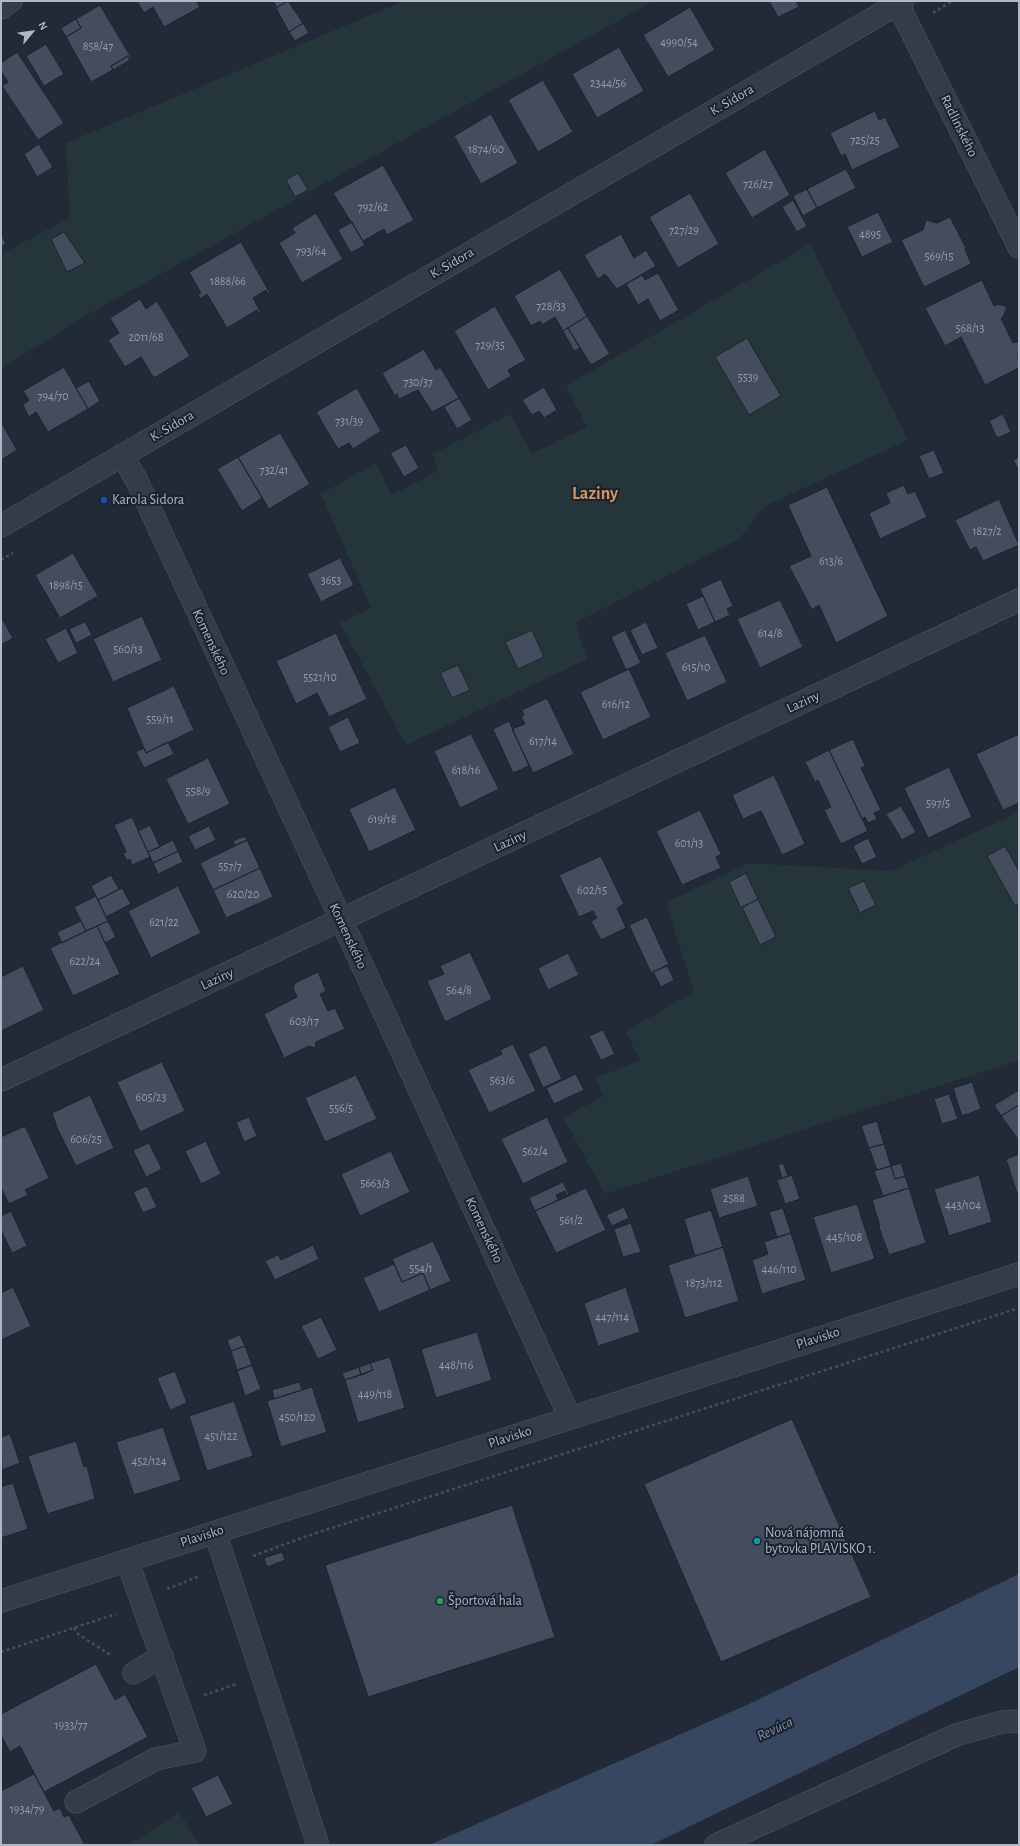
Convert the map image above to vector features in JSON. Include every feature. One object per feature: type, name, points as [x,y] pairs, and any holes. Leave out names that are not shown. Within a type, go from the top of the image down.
[{"type":"street","points":[[1,8],[11,1]]},
{"type":"street","name":"Radlinského","points":[[901,3],[1019,247]]},
{"type":"street","name":"K. Sidora","points":[[1,526],[732,99],[901,3]]},
{"type":"street","name":"Komenského","points":[[122,455],[137,481],[570,1418]]},
{"type":"street","name":"Laziny","points":[[1,1080],[1019,600]]},
{"type":"street","name":"Plavisko","points":[[1,1601],[1019,1274]]},
{"type":"street","points":[[215,1532],[317,1842]]},
{"type":"street","points":[[76,1802],[156,1759],[195,1751],[127,1560]]},
{"type":"street","points":[[134,1672],[162,1656]]},
{"type":"street","points":[[716,1845],[956,1735],[1002,1722],[1019,1721]]},
{"type":"path","points":[[1,1652],[133,1608],[156,1593],[313,1534],[1019,1308]]},
{"type":"path","points":[[74,1628],[78,1634],[109,1653],[134,1672]]},
{"type":"path","points":[[178,1703],[262,1675]]},
{"type":"shaded area","points":[[404,1],[654,1],[85,316],[1,369],[1,254],[70,218],[66,143]]},
{"type":"shaded area","points":[[810,244],[908,440],[765,506],[739,539],[575,623],[587,659],[406,745],[340,623],[371,608],[321,494],[376,463],[391,495],[438,471],[433,454],[510,414],[532,454],[587,427],[566,386]]},
{"type":"shaded area","points":[[1019,812],[1019,1060],[605,1194],[563,1117],[604,1096],[595,1078],[640,1061],[626,1031],[694,992],[666,903],[748,863],[891,871]]},
{"type":"shaded area","points":[[179,1812],[200,1845],[128,1845]]},
{"type":"water","name":"Revúca","points":[[1019,1574],[1019,1667],[651,1845],[429,1845],[749,1704]]},
{"type":"building","points":[[137,1],[196,1],[200,7],[164,27],[153,7],[144,13]]},
{"type":"building","points":[[274,1],[288,1],[276,8]]},
{"type":"building","points":[[288,1],[303,23],[289,32],[276,8]]},
{"type":"building","points":[[769,1],[796,1],[799,7],[778,17]]},
{"type":"building","points":[[100,5],[132,59],[130,60],[128,56],[111,66],[113,70],[91,82],[66,37],[81,28],[76,19]]},
{"type":"building","points":[[690,7],[715,50],[668,77],[643,35]]},
{"type":"building","points":[[76,19],[81,28],[66,37],[61,28]]},
{"type":"building","points":[[303,23],[309,33],[295,41],[289,32]]},
{"type":"building","points":[[46,44],[64,74],[44,86],[26,56]]},
{"type":"building","points":[[619,47],[644,91],[597,118],[572,74]]},
{"type":"building","points":[[17,52],[64,123],[38,140],[2,86],[8,82],[1,71],[1,63]]},
{"type":"building","points":[[128,56],[130,60],[113,70],[111,66]]},
{"type":"building","points":[[543,80],[573,132],[538,152],[508,100]]},
{"type":"building","points":[[875,111],[879,120],[885,117],[900,147],[852,170],[845,154],[841,156],[830,133]]},
{"type":"building","points":[[491,114],[518,163],[481,184],[454,136]]},
{"type":"building","points":[[39,144],[53,167],[37,177],[24,154]]},
{"type":"building","points":[[765,149],[790,195],[752,218],[725,173]]},
{"type":"building","points":[[383,165],[414,220],[387,235],[384,229],[363,241],[333,193]]},
{"type":"building","points":[[846,169],[856,188],[817,208],[807,189]]},
{"type":"building","points":[[298,173],[308,190],[295,197],[286,180]]},
{"type":"building","points":[[807,189],[817,208],[803,216],[793,196]]},
{"type":"building","points":[[690,193],[719,244],[678,268],[649,217]]},
{"type":"building","points":[[793,200],[807,226],[797,232],[782,207]]},
{"type":"building","points":[[878,212],[893,242],[862,257],[847,227]]},
{"type":"building","points":[[316,213],[343,259],[302,283],[279,243],[295,233],[292,228]]},
{"type":"building","points":[[950,217],[966,248],[965,249],[971,264],[924,287],[901,240],[923,230],[926,220],[937,223]]},
{"type":"building","points":[[352,222],[365,245],[351,253],[338,230]]},
{"type":"building","points":[[64,232],[85,263],[67,272],[51,239]]},
{"type":"building","points":[[1,234],[6,244],[1,247]]},
{"type":"building","points":[[621,234],[634,258],[646,250],[656,266],[617,289],[605,274],[598,279],[584,255]]},
{"type":"building","points":[[241,242],[270,293],[268,294],[266,290],[253,298],[261,313],[257,310],[227,328],[207,294],[200,299],[198,295],[201,293],[189,272]]},
{"type":"building","points":[[560,269],[587,316],[563,331],[555,317],[542,325],[540,321],[531,326],[514,296]]},
{"type":"building","points":[[658,273],[679,310],[660,321],[648,299],[638,305],[626,284],[642,275],[645,280]]},
{"type":"building","points":[[982,280],[994,306],[998,304],[1007,307],[1003,317],[1001,318],[1013,343],[1019,343],[1019,368],[985,385],[961,337],[945,346],[925,308]]},
{"type":"building","points":[[140,299],[146,309],[157,301],[190,356],[154,378],[141,357],[125,367],[108,340],[119,333],[110,318]]},
{"type":"building","points":[[495,306],[526,360],[508,370],[511,376],[488,390],[454,331]]},
{"type":"building","points":[[587,316],[610,354],[591,365],[568,328]]},
{"type":"building","points":[[568,328],[580,348],[574,351],[563,331]]},
{"type":"building","points":[[747,338],[781,396],[749,415],[715,357]]},
{"type":"building","points":[[424,349],[436,370],[440,367],[459,398],[432,412],[418,390],[399,399],[397,394],[395,396],[382,373]]},
{"type":"building","points":[[64,367],[88,409],[48,432],[36,412],[29,417],[23,405],[29,400],[23,391]]},
{"type":"building","points":[[89,381],[100,401],[88,409],[76,388]]},
{"type":"building","points":[[544,387],[557,410],[544,418],[539,411],[532,415],[522,400]]},
{"type":"building","points":[[357,388],[381,431],[353,449],[349,443],[338,449],[316,412]]},
{"type":"building","points":[[459,398],[472,420],[457,429],[444,407]]},
{"type":"building","points":[[1003,414],[1011,432],[997,438],[989,421]]},
{"type":"building","points":[[1,422],[17,450],[1,460]]},
{"type":"building","points":[[280,433],[310,484],[269,509],[238,457]]},
{"type":"building","points":[[406,445],[419,468],[404,477],[390,453]]},
{"type":"building","points":[[934,450],[944,473],[929,479],[919,456]]},
{"type":"building","points":[[238,457],[262,498],[242,511],[217,469]]},
{"type":"building","points":[[1019,457],[1019,471],[1013,460]]},
{"type":"building","points":[[904,485],[908,494],[915,491],[927,517],[880,539],[869,513],[890,503],[886,493]]},
{"type":"building","points":[[827,487],[888,616],[836,643],[819,605],[812,610],[789,566],[811,556],[788,505]]},
{"type":"building","points":[[999,499],[1019,545],[983,561],[976,547],[970,550],[955,520]]},
{"type":"building","points":[[73,553],[98,596],[60,618],[35,575]]},
{"type":"building","points":[[340,558],[354,585],[321,602],[307,574]]},
{"type":"building","points":[[721,579],[733,606],[727,609],[730,615],[715,622],[700,589]]},
{"type":"building","points":[[703,596],[715,622],[698,630],[686,604]]},
{"type":"building","points":[[780,600],[803,647],[760,668],[737,619]]},
{"type":"building","points":[[142,616],[162,660],[113,682],[93,639]]},
{"type":"building","points":[[1,617],[13,638],[1,645]]},
{"type":"building","points":[[85,622],[92,635],[76,643],[69,629]]},
{"type":"building","points":[[646,622],[658,648],[642,655],[630,630]]},
{"type":"building","points":[[66,628],[78,653],[58,663],[45,639]]},
{"type":"building","points":[[532,630],[544,657],[518,669],[505,642]]},
{"type":"building","points":[[625,630],[641,663],[626,670],[611,637]]},
{"type":"building","points":[[336,633],[367,699],[329,717],[317,693],[296,704],[276,661]]},
{"type":"building","points":[[705,635],[727,682],[687,701],[665,653]]},
{"type":"building","points":[[458,665],[470,690],[452,698],[440,673]]},
{"type":"building","points":[[629,669],[651,717],[603,740],[580,692]]},
{"type":"building","points":[[174,686],[194,730],[146,753],[127,708]]},
{"type":"building","points":[[547,698],[574,754],[533,773],[512,729],[525,724],[521,716],[524,715],[522,710]]},
{"type":"building","points":[[348,717],[360,743],[340,752],[328,727]]},
{"type":"building","points":[[509,721],[529,766],[513,773],[493,729]]},
{"type":"building","points":[[471,734],[499,789],[460,808],[434,751]]},
{"type":"building","points":[[1019,734],[1019,803],[1003,810],[976,754]]},
{"type":"building","points":[[853,739],[865,766],[861,768],[881,810],[874,813],[877,819],[868,823],[865,817],[862,819],[829,750]]},
{"type":"building","points":[[168,742],[174,754],[144,768],[136,752],[144,748],[146,753]]},
{"type":"building","points":[[829,750],[868,831],[841,844],[824,810],[831,807],[818,780],[815,782],[805,762]]},
{"type":"building","points":[[208,758],[230,804],[188,824],[166,779]]},
{"type":"building","points":[[949,767],[972,817],[928,838],[904,788]]},
{"type":"building","points":[[774,775],[805,844],[782,855],[761,811],[743,819],[732,795]]},
{"type":"building","points":[[395,787],[416,830],[369,852],[349,809]]},
{"type":"building","points":[[901,806],[916,832],[902,840],[886,814]]},
{"type":"building","points":[[700,810],[721,854],[716,857],[721,868],[682,885],[656,831]]},
{"type":"building","points":[[132,817],[150,857],[132,865],[130,859],[127,861],[123,853],[126,852],[114,825]]},
{"type":"building","points":[[150,825],[160,847],[148,852],[138,831]]},
{"type":"building","points":[[209,826],[216,840],[195,850],[188,836]]},
{"type":"building","points":[[245,836],[247,840],[235,845],[233,841]]},
{"type":"building","points":[[868,838],[877,857],[862,864],[853,846]]},
{"type":"building","points":[[173,840],[178,851],[153,863],[148,852]]},
{"type":"building","points":[[247,840],[260,868],[213,890],[200,863]]},
{"type":"building","points":[[1005,846],[1019,871],[1019,903],[1015,906],[987,856]]},
{"type":"building","points":[[178,851],[183,862],[158,874],[153,863]]},
{"type":"building","points":[[601,856],[624,904],[617,908],[626,928],[601,940],[591,921],[597,918],[593,911],[579,917],[559,875]]},
{"type":"building","points":[[260,868],[273,897],[226,918],[213,890]]},
{"type":"building","points":[[746,873],[758,899],[741,908],[729,882]]},
{"type":"building","points":[[111,875],[119,889],[98,900],[91,886]]},
{"type":"building","points":[[864,881],[876,905],[860,913],[848,888]]},
{"type":"building","points":[[178,886],[201,933],[151,958],[128,911]]},
{"type":"building","points":[[122,888],[131,904],[106,917],[98,900]]},
{"type":"building","points":[[96,896],[108,921],[86,931],[74,907]]},
{"type":"building","points":[[758,899],[776,937],[760,945],[742,907]]},
{"type":"building","points":[[647,917],[669,965],[651,973],[629,925]]},
{"type":"building","points":[[81,921],[86,931],[62,943],[57,932]]},
{"type":"building","points":[[108,921],[116,937],[105,943],[97,926]]},
{"type":"building","points":[[97,926],[120,974],[73,996],[50,948]]},
{"type":"building","points":[[470,952],[492,999],[445,1022],[427,981],[444,974],[440,966]]},
{"type":"building","points":[[568,953],[579,975],[548,990],[538,968]]},
{"type":"building","points":[[667,965],[674,980],[661,987],[653,972]]},
{"type":"building","points":[[23,966],[44,1010],[1,1031],[1,977]]},
{"type":"building","points":[[318,972],[326,991],[320,994],[328,1011],[335,1008],[345,1029],[316,1042],[315,1048],[309,1046],[284,1058],[264,1014],[297,997],[293,989],[295,983]]},
{"type":"building","points":[[603,1030],[615,1054],[601,1060],[589,1036]]},
{"type":"building","points":[[513,1044],[536,1091],[489,1113],[468,1070],[502,1054],[500,1050]]},
{"type":"building","points":[[546,1045],[562,1079],[543,1088],[528,1054]]},
{"type":"building","points":[[162,1062],[185,1111],[140,1132],[117,1082]]},
{"type":"building","points":[[576,1074],[584,1090],[554,1104],[546,1088]]},
{"type":"building","points":[[356,1075],[377,1119],[325,1142],[305,1098]]},
{"type":"building","points":[[972,1082],[981,1109],[962,1116],[953,1088]]},
{"type":"building","points":[[1019,1090],[1019,1105],[1001,1116],[994,1105]]},
{"type":"building","points":[[949,1094],[958,1119],[942,1124],[934,1099]]},
{"type":"building","points":[[90,1095],[114,1148],[76,1166],[58,1130],[52,1113]]},
{"type":"building","points":[[1019,1105],[1019,1137],[1017,1138],[1001,1116]]},
{"type":"building","points":[[249,1117],[257,1136],[244,1142],[236,1122]]},
{"type":"building","points":[[547,1117],[568,1162],[523,1184],[501,1139]]},
{"type":"building","points":[[877,1121],[884,1144],[869,1148],[861,1126]]},
{"type":"building","points":[[25,1126],[49,1178],[25,1190],[28,1195],[9,1204],[1,1188],[1,1137]]},
{"type":"building","points":[[206,1141],[221,1174],[201,1184],[185,1151]]},
{"type":"building","points":[[149,1143],[162,1169],[146,1177],[133,1150]]},
{"type":"building","points":[[884,1144],[891,1166],[877,1170],[869,1148]]},
{"type":"building","points":[[391,1151],[410,1192],[360,1216],[341,1174]]},
{"type":"building","points":[[1019,1154],[1019,1192],[1017,1193],[1006,1159]]},
{"type":"building","points":[[783,1163],[788,1176],[782,1178],[778,1165]]},
{"type":"building","points":[[901,1163],[905,1176],[895,1179],[891,1166]]},
{"type":"building","points":[[891,1166],[895,1179],[905,1176],[909,1188],[883,1196],[874,1171]]},
{"type":"building","points":[[792,1175],[800,1199],[785,1204],[777,1180]]},
{"type":"building","points":[[979,1175],[992,1222],[949,1236],[934,1189]]},
{"type":"building","points":[[748,1176],[758,1206],[719,1218],[710,1189]]},
{"type":"building","points":[[563,1182],[569,1195],[567,1196],[565,1191],[556,1195],[558,1199],[556,1201],[535,1211],[529,1198]]},
{"type":"building","points":[[147,1186],[157,1207],[143,1213],[133,1192]]},
{"type":"building","points":[[586,1188],[606,1230],[556,1253],[535,1211]]},
{"type":"building","points":[[909,1188],[926,1243],[889,1255],[879,1227],[880,1226],[872,1200]]},
{"type":"building","points":[[857,1204],[875,1259],[831,1273],[813,1217]]},
{"type":"building","points":[[624,1207],[629,1218],[612,1226],[606,1215]]},
{"type":"building","points":[[783,1208],[791,1233],[777,1237],[769,1212]]},
{"type":"building","points":[[711,1210],[723,1247],[695,1256],[684,1219]]},
{"type":"building","points":[[11,1211],[27,1246],[12,1253],[1,1230],[1,1216]]},
{"type":"building","points":[[631,1223],[641,1252],[623,1257],[614,1229]]},
{"type":"building","points":[[791,1233],[806,1280],[762,1294],[752,1260],[768,1254],[764,1242]]},
{"type":"building","points":[[433,1241],[451,1281],[430,1290],[423,1273],[402,1282],[392,1259]]},
{"type":"building","points":[[313,1245],[319,1259],[275,1280],[265,1261],[278,1255],[281,1260]]},
{"type":"building","points":[[723,1247],[739,1301],[685,1318],[668,1265]]},
{"type":"building","points":[[394,1264],[402,1282],[423,1273],[430,1290],[379,1312],[363,1278]]},
{"type":"building","points":[[13,1287],[31,1326],[1,1340],[1,1293]]},
{"type":"building","points":[[626,1287],[640,1332],[598,1346],[584,1303]]},
{"type":"building","points":[[321,1317],[337,1350],[318,1359],[301,1326]]},
{"type":"building","points":[[477,1332],[492,1380],[436,1398],[421,1349]]},
{"type":"building","points":[[240,1335],[245,1346],[231,1351],[227,1340]]},
{"type":"building","points":[[245,1346],[252,1365],[237,1370],[231,1351]]},
{"type":"building","points":[[390,1357],[405,1408],[358,1423],[345,1380],[373,1370],[370,1363]]},
{"type":"building","points":[[370,1363],[373,1370],[361,1375],[359,1367]]},
{"type":"building","points":[[252,1365],[261,1389],[245,1396],[237,1371]]},
{"type":"building","points":[[359,1367],[361,1375],[345,1380],[342,1373]]},
{"type":"building","points":[[175,1371],[187,1403],[170,1410],[157,1378]]},
{"type":"building","points":[[299,1382],[302,1390],[274,1399],[272,1390]]},
{"type":"building","points":[[312,1387],[327,1432],[281,1447],[267,1401]]},
{"type":"building","points":[[234,1401],[253,1456],[207,1471],[189,1416]]},
{"type":"building","name":"Nová nájomná bytovka PLAVISKO 1.","points":[[792,1419],[871,1597],[721,1662],[644,1484]]},
{"type":"building","points":[[163,1427],[181,1480],[134,1495],[116,1442]]},
{"type":"building","points":[[10,1434],[20,1463],[2,1470],[1,1437]]},
{"type":"building","points":[[76,1441],[84,1467],[87,1466],[95,1499],[47,1514],[28,1456]]},
{"type":"building","points":[[13,1483],[28,1529],[1,1538],[1,1487]]},
{"type":"building","name":"Športová hala","points":[[512,1505],[555,1637],[368,1697],[325,1565]]},
{"type":"building","points":[[282,1552],[285,1560],[267,1567],[264,1558]]},
{"type":"building","points":[[96,1664],[115,1700],[125,1694],[148,1737],[44,1792],[20,1746],[10,1752],[1,1735],[1,1714]]},
{"type":"building","points":[[34,1774],[54,1811],[60,1808],[64,1817],[69,1815],[85,1845],[1,1845],[1,1791]]},
{"type":"building","points":[[218,1775],[233,1804],[206,1817],[191,1788]]},
{"type":"place","name":"Karola Sidora","points":[[104,500]]},
{"type":"place","name":"Nová nájomná bytovka PLAVISKO 1.","points":[[757,1541]]},
{"type":"place","name":"Športová hala","points":[[440,1601]]},
{"type":"district","name":"Laziny","points":[[595,494]]}]
